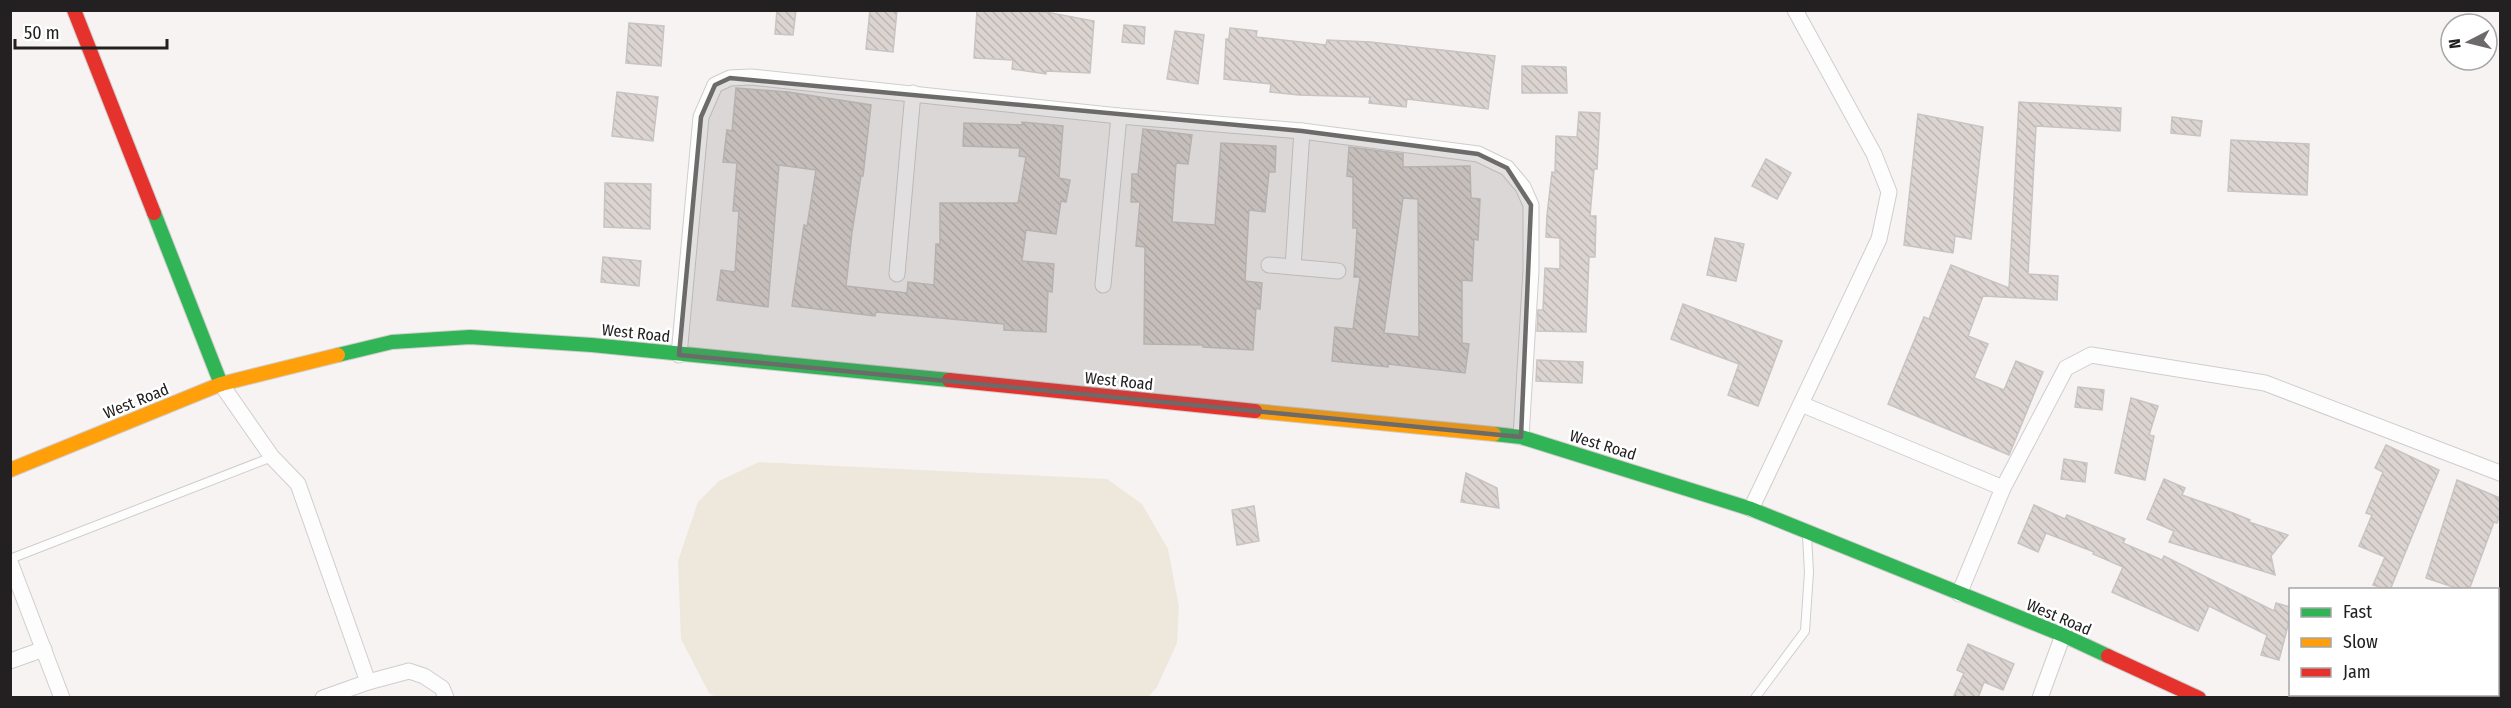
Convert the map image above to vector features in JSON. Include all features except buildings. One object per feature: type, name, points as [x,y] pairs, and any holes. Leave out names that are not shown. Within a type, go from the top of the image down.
[{"type":"street","points":[[74,10],[221,384],[272,457],[298,484],[368,681]]},
{"type":"street","points":[[1751,509],[1879,239],[1889,192],[1874,154],[1795,10]]},
{"type":"street","points":[[679,355],[702,117],[715,85],[730,78],[751,77],[1119,116],[1302,131],[1478,154],[1507,168],[1523,187],[1531,206],[1531,270],[1521,437]]},
{"type":"street","points":[[897,274],[913,93]]},
{"type":"street","points":[[1103,285],[1119,116]]},
{"type":"street","points":[[1293,267],[1302,131]]},
{"type":"street","points":[[1269,265],[1338,271]]},
{"type":"street","name":"West Road","points":[[10,470],[221,384],[392,342],[470,337],[592,345],[1521,437],[1751,509],[2063,635],[2199,698]]},
{"type":"street","points":[[1959,594],[2003,488],[2066,368],[2091,355],[2265,383],[2500,473]]},
{"type":"street","points":[[1801,404],[2003,488]]},
{"type":"street","points":[[10,560],[62,698]]},
{"type":"street","points":[[2040,698],[2063,635]]},
{"type":"street","points":[[10,661],[44,649]]},
{"type":"street","points":[[323,698],[368,681],[409,671],[424,676],[442,688],[446,698]]},
{"type":"lane","points":[[10,560],[272,457]]},
{"type":"lane","points":[[1755,698],[1804,631],[1809,573],[1807,533]]},
{"type":"highlighted area","points":[[730,78],[1302,131],[1478,154],[1507,168],[1531,205],[1521,437],[679,355],[701,117],[715,85]]},
{"type":"shaded area","points":[[759,462],[1107,479],[1142,504],[1168,549],[1179,607],[1177,643],[1157,687],[1147,698],[717,698],[709,693],[681,639],[678,561],[698,502],[719,481]]},
{"type":"traffic: fast","points":[[154,213],[221,384]]},
{"type":"traffic: fast","points":[[338,355],[392,342],[470,337],[592,345],[949,380]]},
{"type":"traffic: fast","points":[[1494,434],[1521,437],[1751,509],[2063,635],[2108,656]]},
{"type":"traffic: slow","points":[[10,470],[221,384],[338,355]]},
{"type":"traffic: slow","points":[[1255,411],[1494,434]]},
{"type":"traffic: jam","points":[[74,10],[154,213]]},
{"type":"traffic: jam","points":[[949,380],[1255,411]]},
{"type":"traffic: jam","points":[[2108,656],[2199,698]]}]
